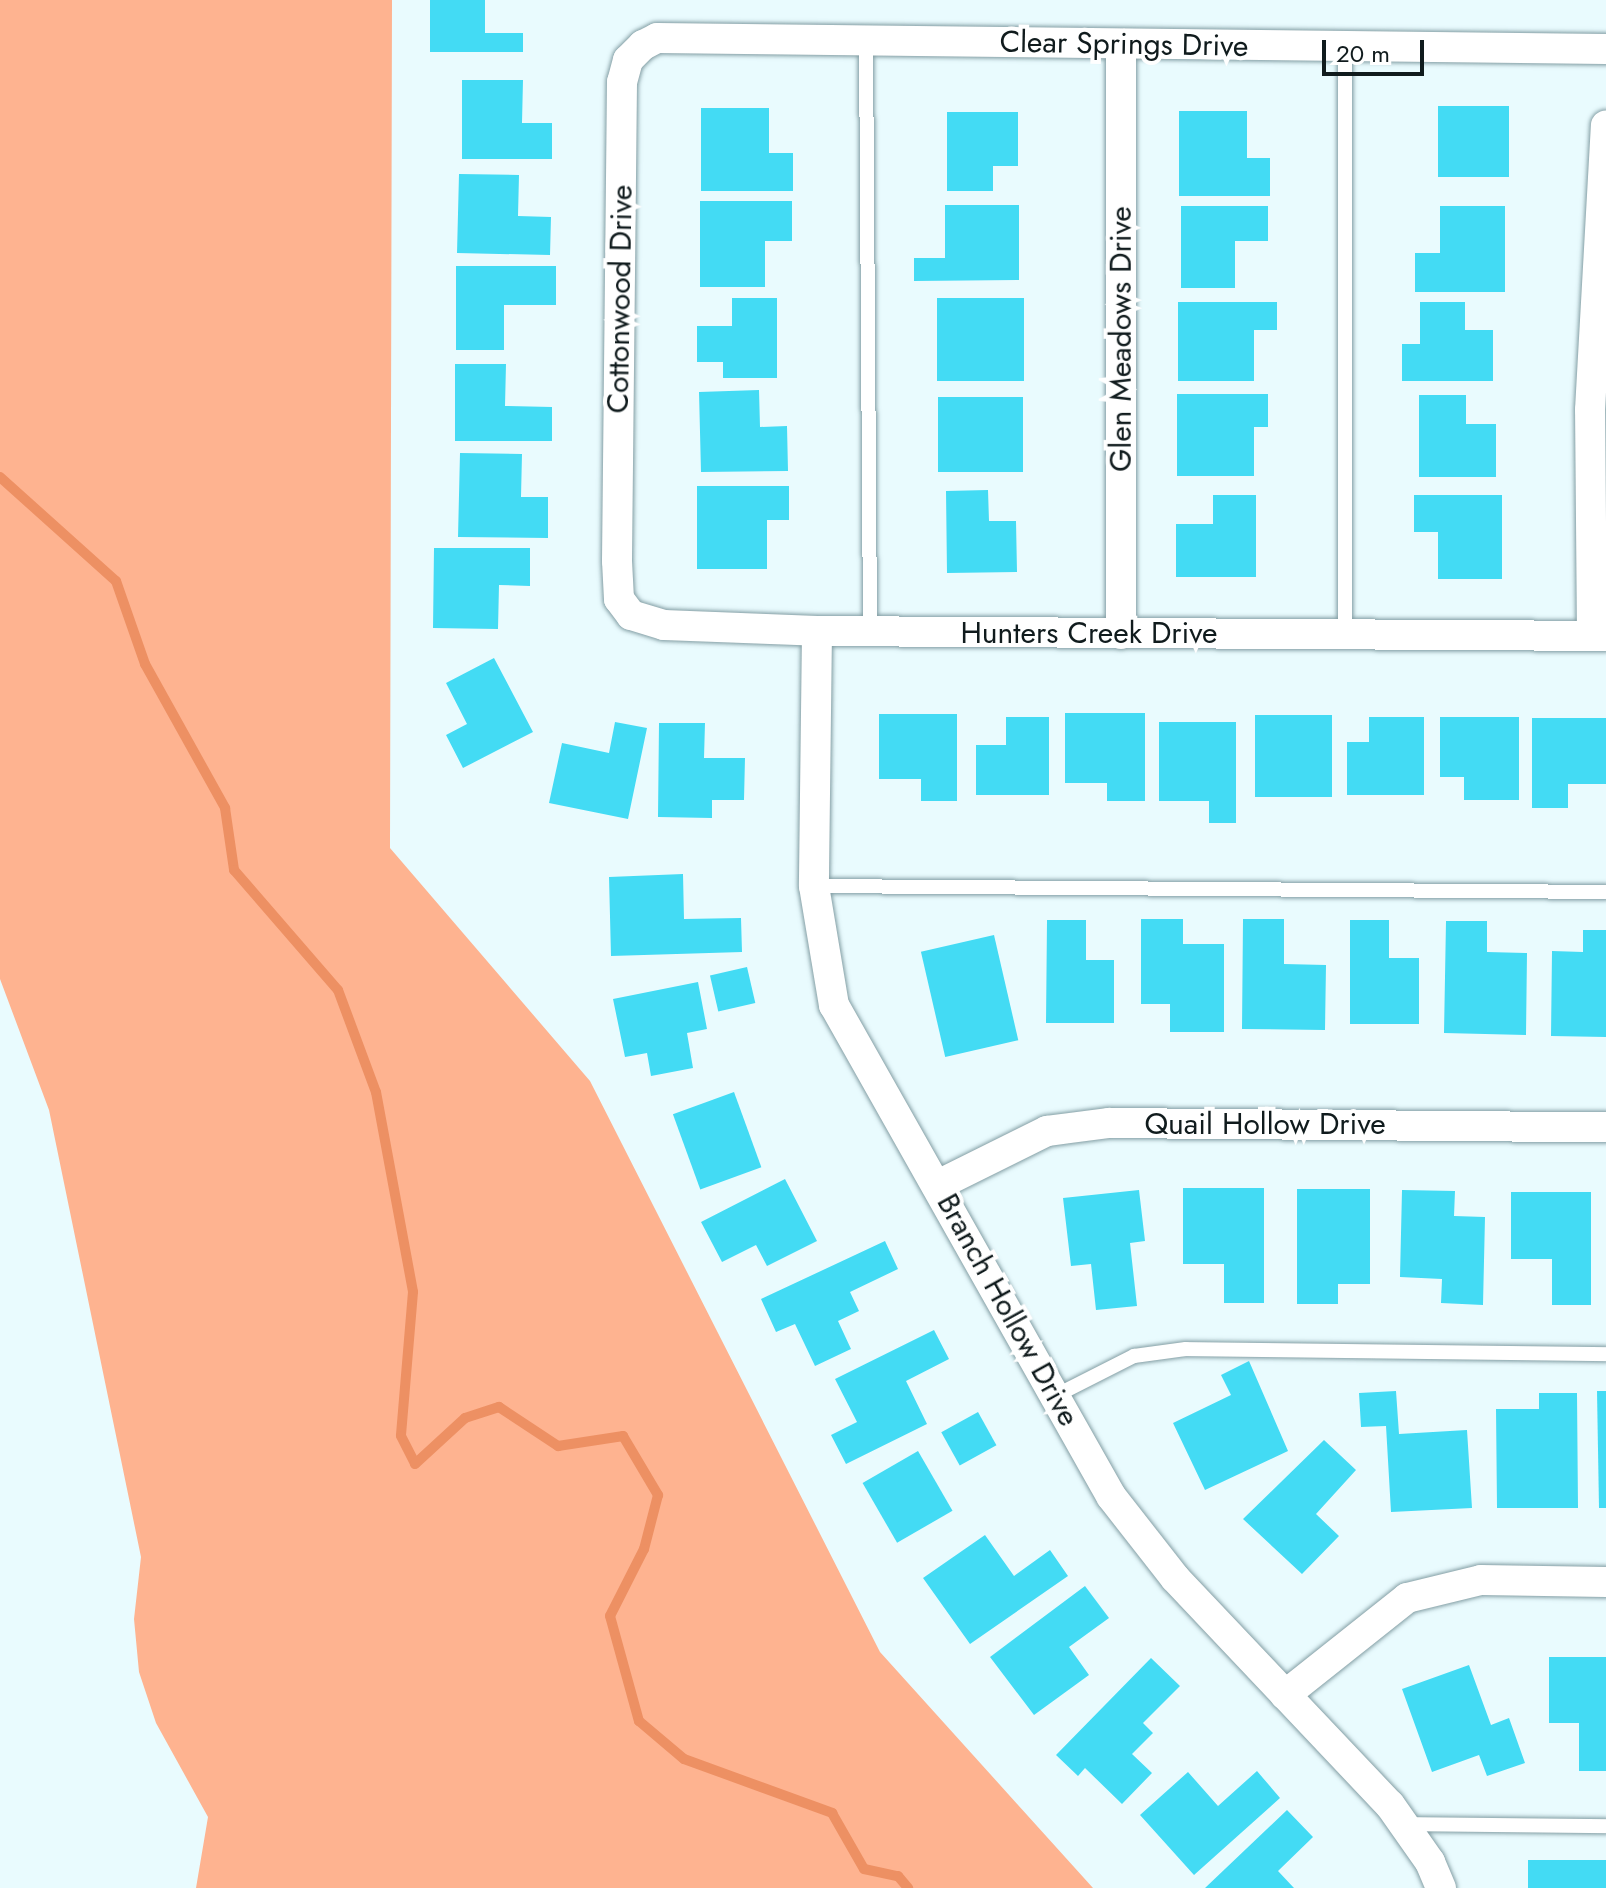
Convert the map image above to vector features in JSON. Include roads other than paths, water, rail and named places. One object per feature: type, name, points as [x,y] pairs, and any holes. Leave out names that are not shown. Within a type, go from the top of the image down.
[{"type":"street","name":"Clear Springs Drive","points":[[643,45],[657,38],[1606,49]]},
{"type":"street","name":"Cottonwood Drive","points":[[617,561],[622,82],[628,60],[643,45]]},
{"type":"street","name":"Glen Meadows Drive","points":[[1121,45],[1121,634]]},
{"type":"street","points":[[1599,636],[1590,410],[1606,125]]},
{"type":"street","name":"Hunters Creek Drive","points":[[617,561],[619,599],[631,615],[664,625],[870,632],[1599,636]]},
{"type":"street","name":"Branch Hollow Drive","points":[[817,631],[814,886],[834,1005],[1111,1496],[1175,1578],[1403,1824],[1441,1888]]},
{"type":"street","name":"Quail Hollow Drive","points":[[938,1185],[1047,1131],[1109,1123],[1606,1127]]},
{"type":"street","points":[[1285,1695],[1407,1598],[1481,1580],[1606,1582]]},
{"type":"lane","points":[[866,41],[870,632]]},
{"type":"lane","points":[[1345,47],[1345,634]]},
{"type":"lane","points":[[814,886],[1606,892]]},
{"type":"lane","points":[[1055,1396],[1134,1356],[1186,1349],[1606,1354]]},
{"type":"lane","points":[[1403,1824],[1606,1826]]},
{"type":"waterway","points":[[0,477],[116,581],[145,664],[225,808],[234,870],[338,990],[376,1092],[413,1292],[401,1436],[415,1464],[465,1418],[499,1407],[558,1446],[623,1436],[658,1495],[644,1549],[610,1616],[639,1721],[684,1759],[832,1813],[864,1869],[898,1876],[908,1888]]}]
